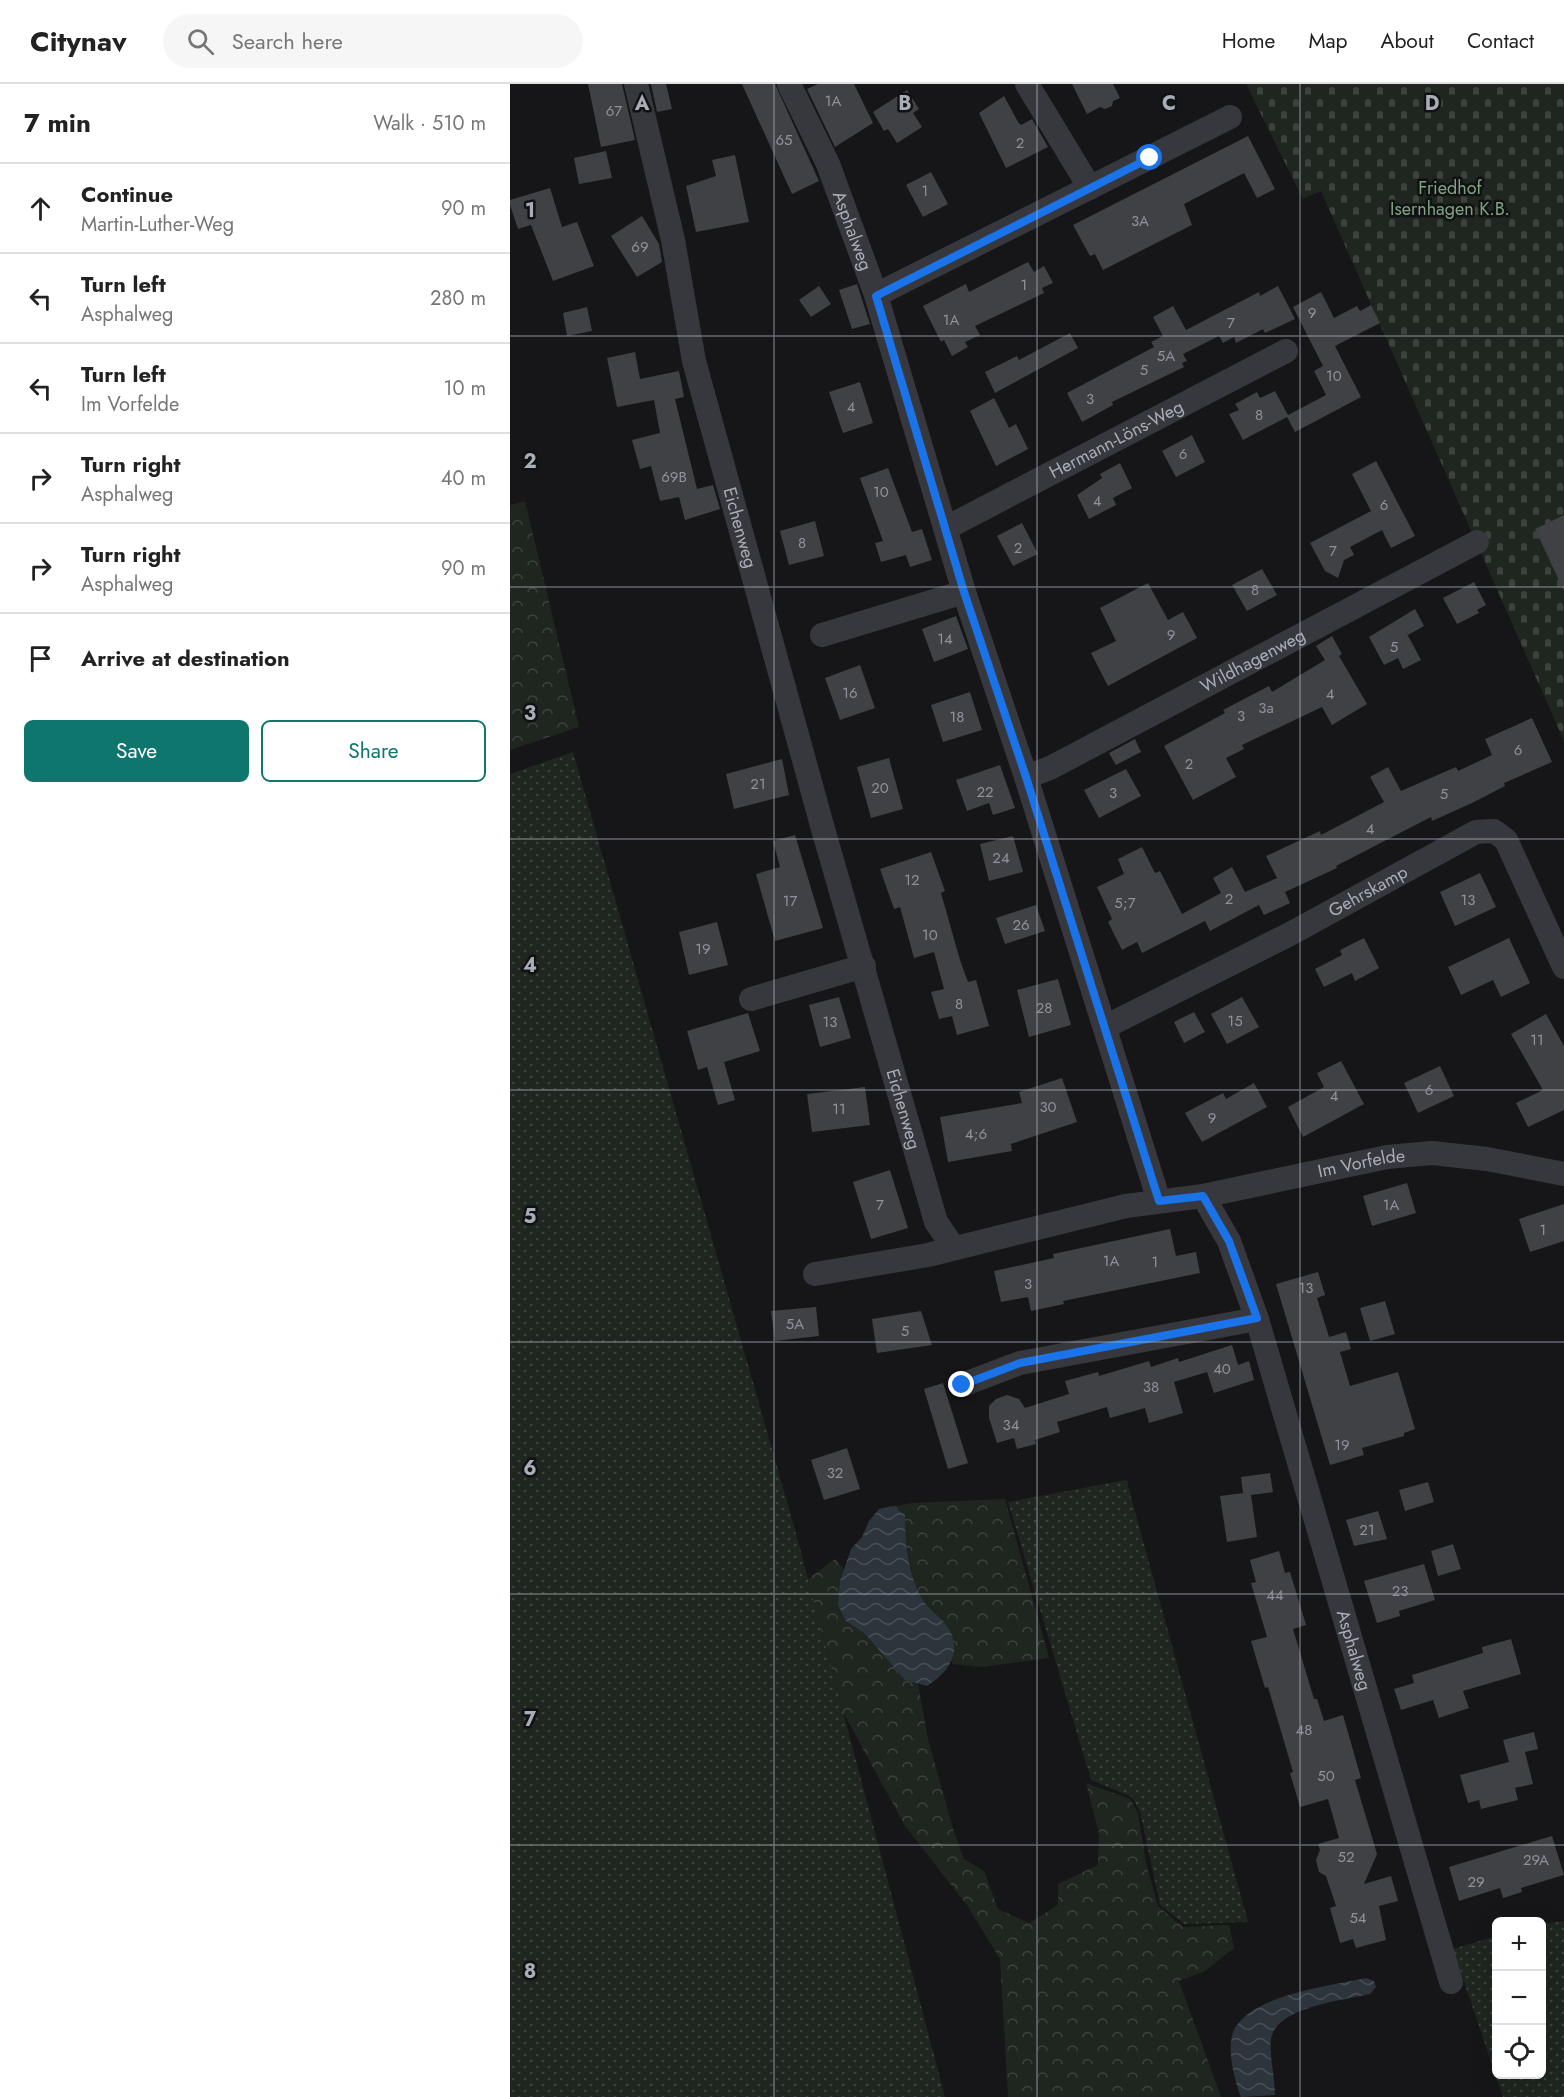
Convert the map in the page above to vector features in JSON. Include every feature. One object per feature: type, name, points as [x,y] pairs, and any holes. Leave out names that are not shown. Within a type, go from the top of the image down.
[{"type":"street","name":"Eichenweg","points":[[636,84],[671,230],[694,362],[823,829],[936,1222],[954,1248]]},
{"type":"street","name":"Asphalweg","points":[[789,84],[828,164],[876,296],[964,592],[1026,777],[1159,1201]]},
{"type":"street","points":[[1027,84],[1090,188]]},
{"type":"street","points":[[876,296],[1230,117]]},
{"type":"street","name":"Hermann-Löns-Weg","points":[[946,528],[1286,351]]},
{"type":"street","name":"Wildhagenweg","points":[[1026,777],[1050,768],[1477,542]]},
{"type":"street","points":[[822,635],[964,592]]},
{"type":"street","name":"Gehrskamp","points":[[1105,1027],[1290,934],[1476,832],[1494,831],[1506,840],[1564,967]]},
{"type":"street","points":[[751,999],[864,966]]},
{"type":"street","name":"Im Vorfelde","points":[[1159,1201],[1203,1196],[1387,1157],[1432,1153],[1487,1158],[1564,1173]]},
{"type":"street","name":"Asphalweg","points":[[1203,1196],[1229,1241],[1257,1318],[1451,1982]]},
{"type":"street","points":[[815,1274],[954,1248],[1159,1201]]},
{"type":"street","points":[[962,1385],[1020,1363],[1257,1318]]},
{"type":"green space","name":"Friedhof Isernhagen K.B.","points":[[1246,84],[1564,84],[1564,741],[1321,191],[1303,199]]},
{"type":"green space","points":[[525,501],[579,727],[510,750],[510,505]]},
{"type":"green space","points":[[573,752],[794,1526],[945,2097],[510,2097],[510,774]]},
{"type":"green space","points":[[1127,1480],[1248,1922],[1184,1924],[1160,1905],[1140,1812],[1132,1797],[1091,1780],[1008,1502]]},
{"type":"green space","points":[[1005,1499],[1049,1658],[982,1667],[952,1664],[952,1639],[949,1631],[927,1607],[913,1578],[907,1547],[905,1516],[891,1507],[913,1503]]},
{"type":"green space","points":[[835,1559],[844,1569],[840,1581],[846,1621],[865,1634],[905,1680],[918,1684],[928,1739],[954,1832],[964,1859],[984,1871],[998,1909],[1029,1923],[1058,1905],[1058,1884],[1098,1865],[1099,1834],[1086,1783],[1130,1799],[1138,1813],[1146,1863],[1158,1906],[1183,1927],[1229,1925],[1234,1948],[1205,1971],[1179,1981],[1221,2097],[1008,2097],[1000,1959],[967,1905],[905,1826],[843,1712],[808,1579]]},
{"type":"green space","points":[[1564,1921],[1564,2097],[1503,2097],[1497,2079],[1546,2079],[1546,1923]]},
{"type":"green space","points":[[1492,1937],[1492,2064],[1453,1949]]},
{"type":"water","points":[[892,1506],[905,1515],[908,1557],[921,1597],[943,1621],[953,1640],[953,1657],[949,1665],[936,1680],[927,1686],[905,1680],[865,1634],[846,1621],[838,1605],[840,1581],[851,1549],[862,1537],[869,1521],[879,1509]]},
{"type":"water","points":[[1366,1978],[1374,1981],[1376,1987],[1370,1994],[1329,2002],[1298,2012],[1285,2019],[1276,2028],[1271,2039],[1275,2095],[1241,2097],[1231,2061],[1231,2041],[1237,2025],[1247,2014],[1261,2006],[1296,1993]]},
{"type":"building","points":[[588,84],[622,84],[635,140],[601,147]]},
{"type":"building","points":[[651,84],[666,84],[672,109],[657,112]]},
{"type":"building","points":[[742,84],[775,84],[819,181],[792,194]]},
{"type":"building","points":[[818,84],[854,84],[873,123],[835,147],[807,89]]},
{"type":"building","points":[[1072,84],[1113,84],[1120,98],[1113,101],[1112,106],[1105,109],[1100,107],[1087,114]]},
{"type":"building","points":[[907,90],[919,109],[913,113],[922,127],[897,143],[888,129],[884,131],[873,112]]},
{"type":"building","points":[[1004,96],[1018,122],[1021,125],[1032,119],[1048,147],[1006,168],[979,113]]},
{"type":"building","points":[[1248,136],[1275,189],[1257,198],[1244,173],[1184,204],[1192,225],[1103,270],[1095,254],[1090,256],[1073,225]]},
{"type":"building","points":[[606,151],[612,178],[579,184],[574,158]]},
{"type":"building","points":[[735,155],[749,222],[696,232],[686,186],[716,176],[712,160]]},
{"type":"building","points":[[931,172],[948,204],[923,217],[906,185]]},
{"type":"building","points":[[550,188],[562,227],[577,222],[594,266],[553,281],[531,225],[518,229],[510,205],[510,200]]},
{"type":"building","points":[[642,216],[659,244],[662,262],[637,277],[611,236]]},
{"type":"building","points":[[1028,262],[1034,272],[1044,266],[1053,283],[1042,288],[1044,293],[975,326],[980,335],[965,342],[968,347],[952,356],[944,340],[941,342],[923,306],[966,284],[969,292]]},
{"type":"building","points":[[857,284],[870,324],[852,329],[839,290]]},
{"type":"building","points":[[819,286],[831,304],[811,317],[799,300]]},
{"type":"building","points":[[1278,286],[1295,319],[1265,333],[1263,329],[1236,343],[1234,337],[1223,343],[1219,336],[1183,354],[1187,361],[1182,363],[1184,367],[1112,402],[1113,405],[1082,422],[1067,393],[1154,347],[1151,342],[1163,336],[1153,317],[1173,306],[1186,330],[1259,292],[1260,296]]},
{"type":"building","points":[[1321,292],[1334,318],[1357,306],[1360,311],[1371,305],[1380,323],[1335,346],[1361,397],[1295,432],[1287,417],[1243,440],[1229,414],[1239,410],[1235,404],[1257,392],[1260,398],[1275,391],[1288,415],[1326,395],[1314,371],[1323,366],[1293,307]]},
{"type":"building","points":[[587,307],[592,331],[567,336],[563,313]]},
{"type":"building","points":[[1070,333],[1078,348],[995,393],[985,372],[1017,356],[1019,360]]},
{"type":"building","points":[[635,352],[640,379],[679,371],[684,397],[675,399],[697,489],[713,485],[720,509],[685,520],[679,497],[660,501],[651,466],[640,469],[632,440],[660,433],[654,400],[617,407],[607,358]]},
{"type":"building","points":[[860,382],[873,423],[843,433],[829,392]]},
{"type":"building","points":[[994,398],[1009,428],[1016,424],[1028,449],[996,466],[970,411]]},
{"type":"building","points":[[1192,435],[1205,462],[1176,477],[1162,451]]},
{"type":"building","points":[[1376,461],[1415,536],[1391,548],[1382,530],[1350,547],[1354,555],[1344,560],[1338,578],[1325,571],[1310,543],[1371,511],[1352,474]]},
{"type":"building","points":[[1120,463],[1132,488],[1113,498],[1116,505],[1089,519],[1077,495],[1102,478],[1100,474]]},
{"type":"building","points":[[888,468],[912,532],[922,529],[932,560],[910,567],[906,555],[881,562],[875,543],[883,541],[860,478]]},
{"type":"building","points":[[1564,515],[1564,591],[1535,529]]},
{"type":"building","points":[[815,521],[824,556],[789,565],[780,531]]},
{"type":"building","points":[[1022,523],[1038,554],[1013,566],[997,536]]},
{"type":"building","points":[[1262,569],[1277,595],[1247,611],[1232,585]]},
{"type":"building","points":[[1474,582],[1486,605],[1477,610],[1479,613],[1457,624],[1443,598]]},
{"type":"building","points":[[1148,583],[1168,620],[1183,612],[1197,638],[1108,686],[1091,653],[1116,641],[1100,608]]},
{"type":"building","points":[[1415,609],[1424,626],[1408,635],[1406,632],[1421,660],[1403,669],[1398,658],[1384,665],[1369,637]]},
{"type":"building","points":[[956,616],[968,649],[934,662],[922,629]]},
{"type":"building","points":[[1332,636],[1342,654],[1339,656],[1367,704],[1332,725],[1322,707],[1242,745],[1244,749],[1226,758],[1236,777],[1193,800],[1164,746],[1225,713],[1223,710],[1269,686],[1272,692],[1325,660],[1316,646]]},
{"type":"building","points":[[860,665],[875,708],[840,720],[825,678]]},
{"type":"building","points":[[970,692],[982,730],[943,742],[931,705]]},
{"type":"building","points":[[1532,718],[1552,762],[1504,783],[1505,786],[1472,803],[1432,821],[1431,817],[1336,866],[1337,868],[1285,892],[1290,903],[1264,915],[1259,905],[1210,931],[1205,921],[1142,953],[1137,942],[1122,950],[1108,922],[1112,919],[1097,887],[1124,874],[1118,859],[1142,847],[1155,873],[1160,871],[1182,914],[1221,893],[1213,878],[1232,867],[1245,892],[1277,878],[1266,856],[1320,831],[1321,835],[1384,802],[1370,777],[1388,767],[1401,791],[1456,767],[1458,771],[1492,755],[1485,739]]},
{"type":"building","points":[[1135,739],[1141,752],[1116,765],[1109,753]]},
{"type":"building","points":[[889,758],[903,809],[871,818],[857,767]]},
{"type":"building","points":[[782,759],[789,795],[734,809],[726,774]]},
{"type":"building","points":[[1000,765],[1015,808],[993,815],[989,803],[967,811],[956,780]]},
{"type":"building","points":[[1126,769],[1141,796],[1099,818],[1084,790]]},
{"type":"building","points":[[795,835],[823,928],[775,941],[756,874],[780,867],[773,841]]},
{"type":"building","points":[[1013,836],[1023,872],[989,881],[980,844]]},
{"type":"building","points":[[931,852],[945,891],[941,893],[960,960],[968,982],[976,980],[989,1026],[957,1035],[952,1016],[939,1019],[931,992],[944,989],[934,952],[914,958],[900,907],[894,909],[880,869]]},
{"type":"building","points":[[1480,873],[1496,907],[1455,926],[1440,892]]},
{"type":"building","points":[[1036,905],[1045,931],[1005,944],[996,918]]},
{"type":"building","points":[[717,922],[728,965],[689,975],[679,932]]},
{"type":"building","points":[[1364,938],[1379,968],[1355,981],[1352,973],[1324,987],[1315,969],[1342,955],[1340,950]]},
{"type":"building","points":[[1509,938],[1530,983],[1501,997],[1493,980],[1461,995],[1448,967]]},
{"type":"building","points":[[1058,979],[1071,1025],[1029,1037],[1017,990]]},
{"type":"building","points":[[839,997],[851,1038],[820,1047],[809,1005]]},
{"type":"building","points":[[1242,997],[1259,1027],[1227,1044],[1211,1014]]},
{"type":"building","points":[[1194,1012],[1205,1032],[1184,1043],[1174,1022]]},
{"type":"building","points":[[748,1013],[760,1051],[724,1062],[735,1100],[718,1105],[707,1067],[698,1070],[687,1031]]},
{"type":"building","points":[[1546,1014],[1564,1046],[1564,1110],[1528,1127],[1516,1103],[1543,1090],[1511,1034]]},
{"type":"building","points":[[1341,1061],[1364,1104],[1303,1137],[1288,1107],[1324,1087],[1317,1073]]},
{"type":"building","points":[[1440,1066],[1454,1096],[1418,1113],[1404,1083]]},
{"type":"building","points":[[1062,1078],[1077,1122],[1011,1144],[1012,1151],[948,1162],[940,1117],[1022,1103],[1019,1092]]},
{"type":"building","points":[[1254,1083],[1267,1107],[1202,1142],[1185,1113],[1223,1093],[1226,1099]]},
{"type":"building","points":[[865,1087],[870,1125],[812,1132],[807,1094]]},
{"type":"building","points":[[890,1170],[908,1228],[871,1239],[853,1182]]},
{"type":"building","points":[[1407,1183],[1416,1213],[1372,1226],[1363,1196]]},
{"type":"building","points":[[1564,1204],[1564,1241],[1530,1252],[1519,1219]]},
{"type":"building","points":[[1170,1229],[1176,1256],[1196,1252],[1200,1273],[1063,1301],[1064,1304],[1031,1311],[1028,1297],[1001,1302],[994,1271],[1054,1258],[1053,1254]]},
{"type":"building","points":[[1318,1272],[1325,1295],[1317,1298],[1329,1337],[1346,1332],[1351,1349],[1340,1352],[1350,1386],[1398,1372],[1415,1429],[1404,1433],[1404,1436],[1362,1448],[1364,1455],[1330,1465],[1276,1284]]},
{"type":"building","points":[[1385,1301],[1395,1334],[1370,1341],[1360,1308]]},
{"type":"building","points":[[816,1307],[819,1336],[775,1341],[771,1311]]},
{"type":"building","points":[[921,1311],[932,1345],[877,1353],[872,1319]]},
{"type":"building","points":[[1232,1345],[1238,1365],[1249,1361],[1254,1380],[1214,1393],[1207,1372],[1174,1382],[1183,1413],[1149,1423],[1145,1408],[1110,1418],[1107,1407],[1057,1422],[1060,1432],[1035,1440],[1036,1444],[1017,1449],[1014,1438],[997,1443],[989,1418],[989,1406],[996,1399],[1007,1395],[1019,1399],[1025,1408],[1069,1394],[1065,1381],[1098,1372],[1099,1376],[1149,1361],[1151,1367],[1178,1358],[1179,1362]]},
{"type":"building","points":[[943,1383],[968,1463],[948,1469],[924,1389]]},
{"type":"building","points":[[847,1448],[860,1489],[824,1500],[811,1460]]},
{"type":"building","points":[[1270,1473],[1273,1492],[1251,1495],[1257,1537],[1227,1542],[1220,1496],[1243,1493],[1241,1477]]},
{"type":"building","points":[[1428,1482],[1434,1502],[1405,1511],[1399,1490]]},
{"type":"building","points":[[1378,1511],[1387,1539],[1354,1546],[1346,1520]]},
{"type":"building","points":[[1453,1544],[1461,1569],[1438,1576],[1431,1551]]},
{"type":"building","points":[[1279,1551],[1285,1573],[1290,1572],[1306,1625],[1293,1629],[1314,1699],[1317,1699],[1324,1721],[1343,1715],[1361,1778],[1355,1780],[1377,1854],[1364,1884],[1391,1876],[1398,1901],[1379,1906],[1386,1940],[1356,1948],[1353,1939],[1340,1943],[1330,1908],[1336,1906],[1326,1876],[1319,1872],[1316,1860],[1320,1850],[1318,1844],[1339,1838],[1328,1799],[1300,1807],[1290,1773],[1293,1772],[1268,1687],[1265,1688],[1251,1641],[1267,1637],[1251,1583],[1256,1582],[1250,1560]]},
{"type":"building","points":[[1424,1564],[1435,1600],[1399,1611],[1400,1616],[1377,1623],[1364,1581]]},
{"type":"building","points":[[1511,1639],[1521,1674],[1463,1691],[1469,1708],[1439,1718],[1433,1700],[1401,1710],[1394,1689],[1414,1683],[1412,1675],[1483,1653],[1482,1647]]},
{"type":"building","points":[[1534,1732],[1538,1749],[1525,1752],[1533,1784],[1515,1788],[1518,1800],[1481,1809],[1479,1800],[1468,1803],[1460,1775],[1509,1762],[1503,1740]]},
{"type":"building","points":[[1552,1836],[1564,1875],[1521,1888],[1522,1892],[1503,1898],[1500,1888],[1459,1901],[1449,1867]]},
{"type":"route","points":[[962,1385],[1020,1363],[1257,1318],[1229,1241],[1203,1196],[1159,1201],[1026,777],[964,592],[876,296],[1150,158]]}]
